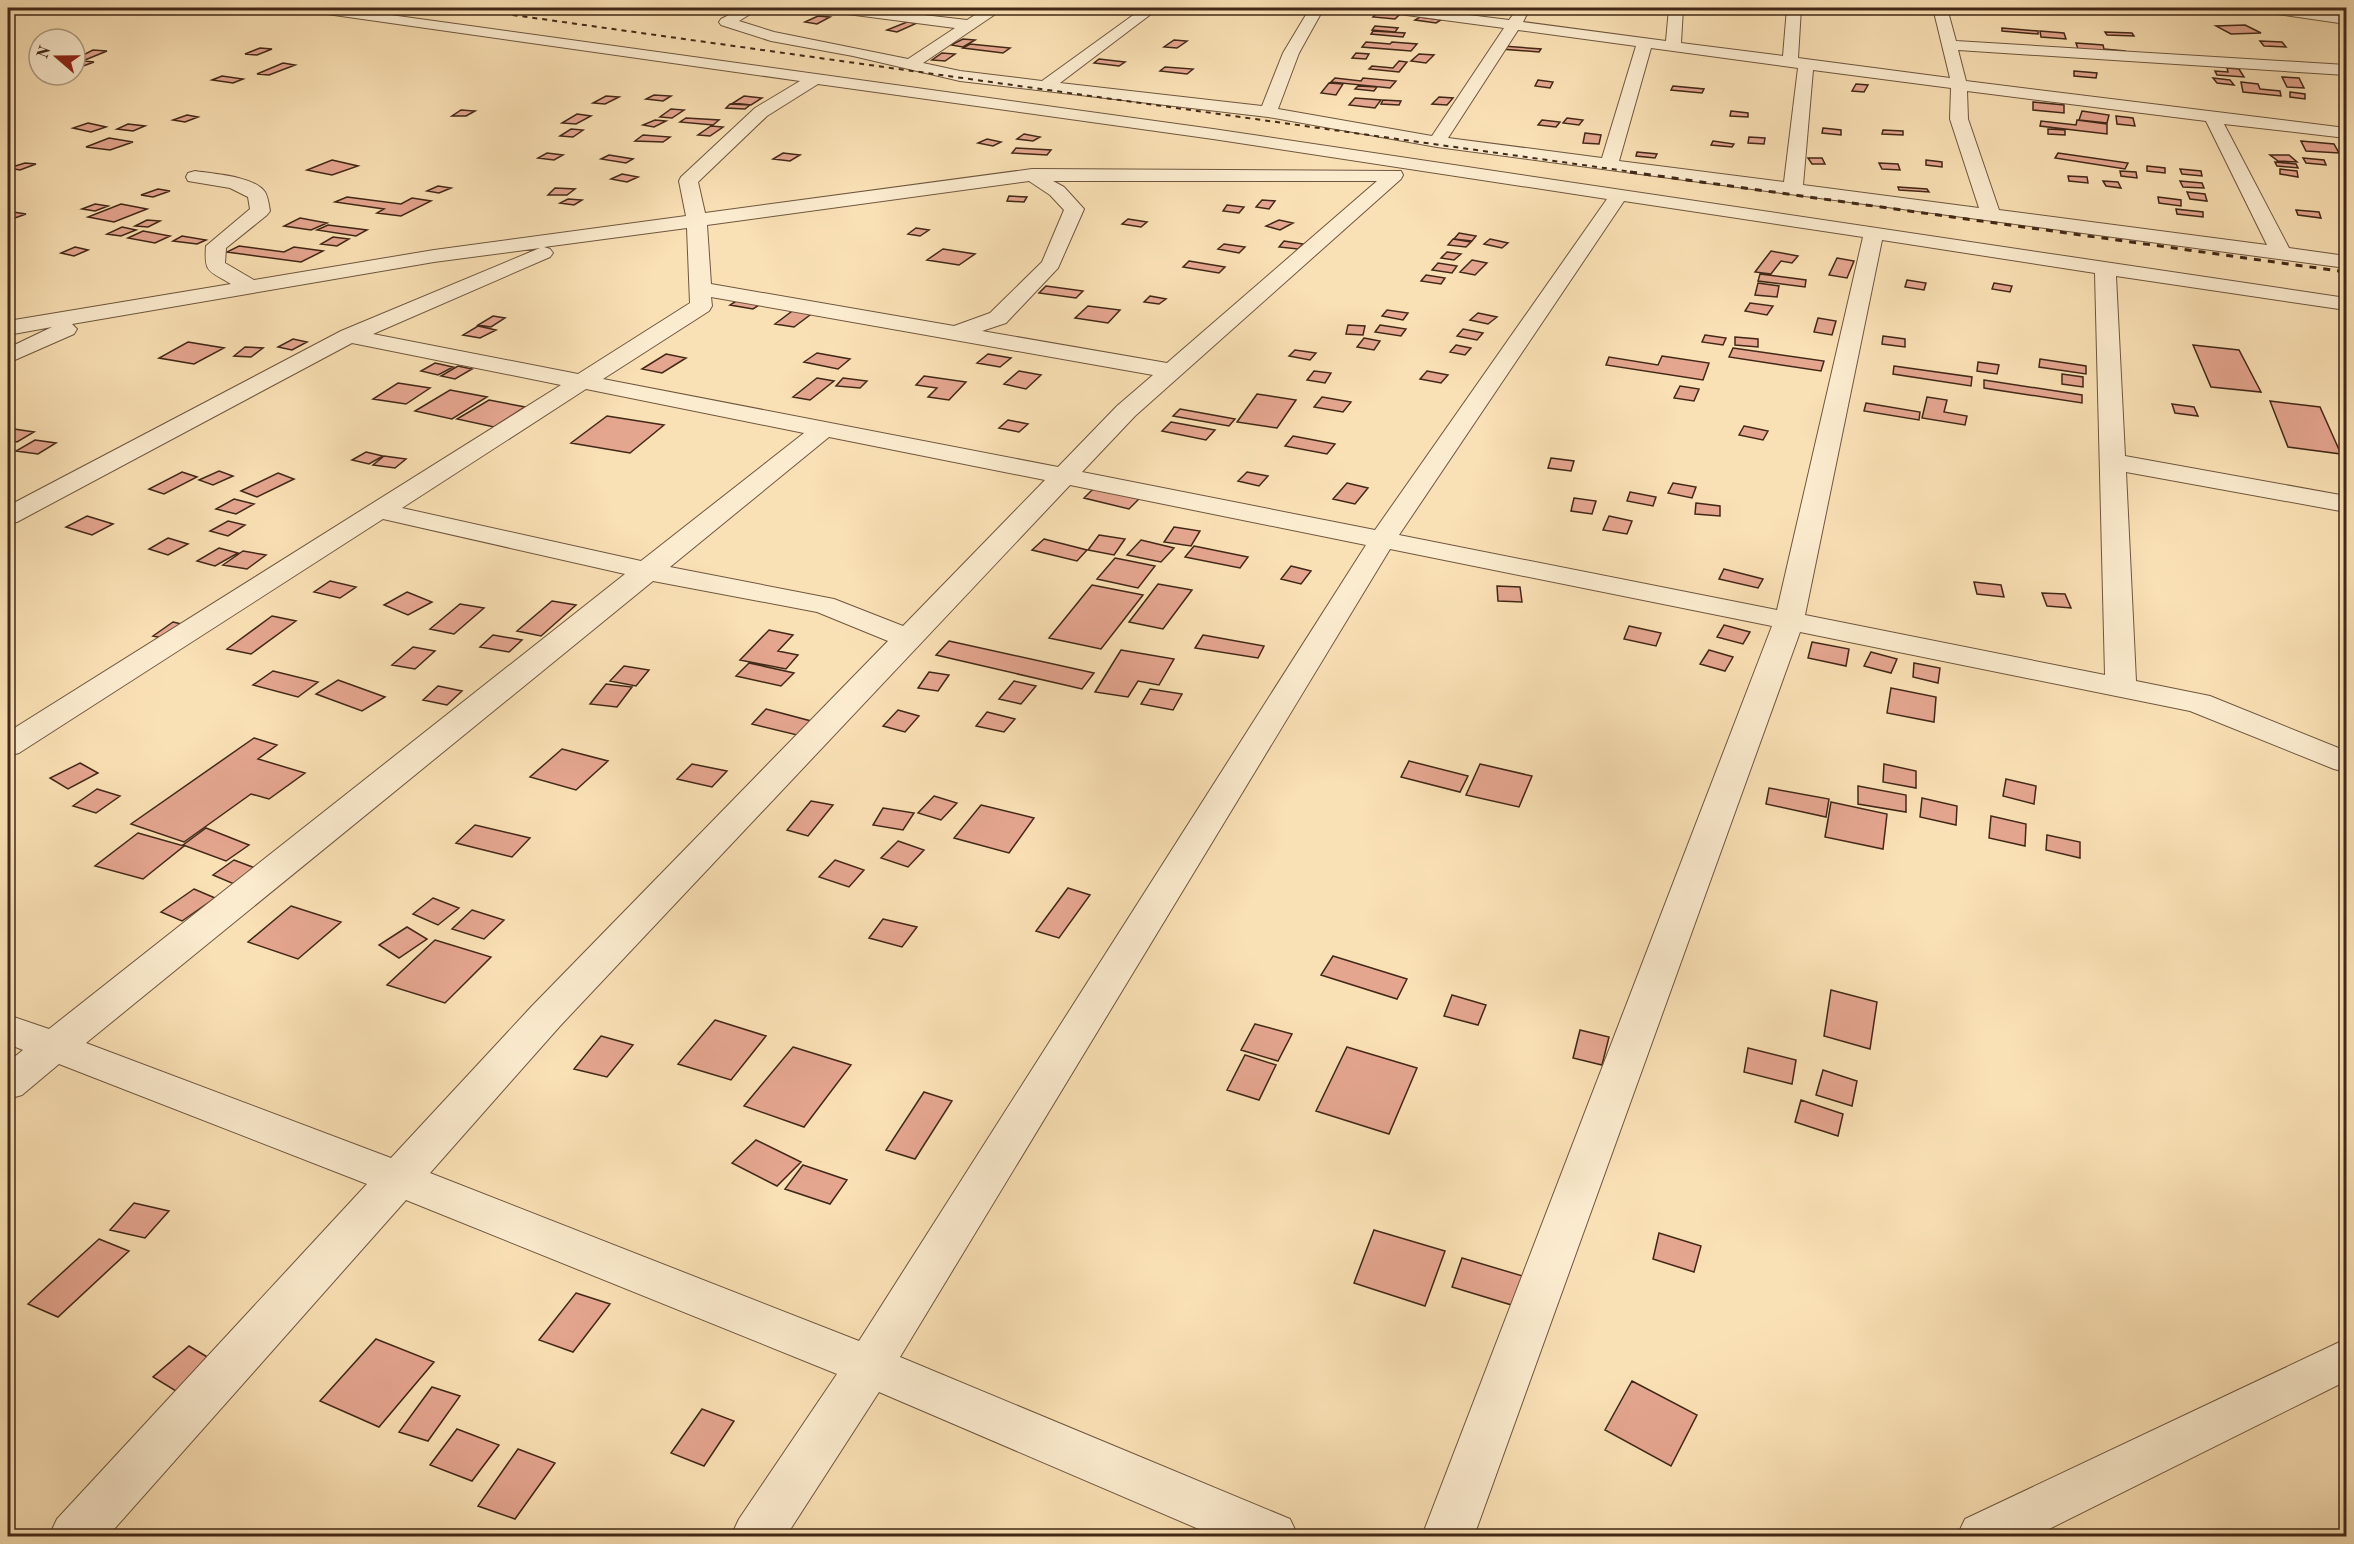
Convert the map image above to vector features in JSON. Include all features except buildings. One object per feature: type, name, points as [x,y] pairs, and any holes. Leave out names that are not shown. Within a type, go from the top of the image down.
[{"type":"street","points":[[313,8],[1489,175]]},
{"type":"street","points":[[753,8],[726,22],[771,36],[960,76],[1268,112],[1437,142],[1874,233],[2346,304]]},
{"type":"street","points":[[832,8],[969,25]]},
{"type":"street","points":[[911,64],[995,8]]},
{"type":"street","points":[[1045,86],[1152,8]]},
{"type":"street","points":[[1268,112],[1291,53],[1317,8]]},
{"type":"street","points":[[1384,8],[2346,133]]},
{"type":"street","points":[[1437,142],[1524,8]]},
{"type":"street","points":[[1673,46],[1676,8]]},
{"type":"street","points":[[1793,189],[1798,63],[1794,8]]},
{"type":"street","points":[[1940,8],[1959,84],[1959,119],[1991,215]]},
{"type":"street","points":[[2263,8],[2341,19],[2346,38]]},
{"type":"street","points":[[756,1536],[870,1366],[1383,539],[1614,180],[1645,42]]},
{"type":"street","points":[[1949,45],[2346,70]]},
{"type":"street","points":[[8,746],[579,381],[701,306],[697,221],[688,181],[761,112],[816,78]]},
{"type":"street","points":[[2212,117],[2281,253]]},
{"type":"street","points":[[75,1536],[546,1016],[1126,411],[1394,175]]},
{"type":"street","points":[[8,328],[434,256],[1032,176],[1489,175],[1793,189],[2346,262]]},
{"type":"street","points":[[957,333],[998,318],[1051,264],[1074,209],[1058,191],[1032,176]]},
{"type":"street","points":[[195,177],[234,183],[257,194],[260,211],[216,246],[215,265],[251,287]]},
{"type":"street","points":[[1448,1536],[1789,621],[1874,233]]},
{"type":"street","points":[[8,516],[349,336],[584,236]]},
{"type":"street","points":[[2106,268],[2121,687]]},
{"type":"street","points":[[700,289],[1172,371]]},
{"type":"street","points":[[8,356],[105,311]]},
{"type":"street","points":[[349,336],[1383,539],[2199,703],[2346,762]]},
{"type":"street","points":[[8,1084],[824,429]]},
{"type":"street","points":[[2113,462],[2346,504]]},
{"type":"street","points":[[377,510],[647,571],[824,605],[908,638]]},
{"type":"street","points":[[8,1029],[397,1178],[870,1366],[1272,1536]]},
{"type":"street","points":[[1983,1536],[2346,1359]]},
{"type":"railway","points":[[463,8],[1640,173]]},
{"type":"railway","points":[[1630,172],[2346,272]]}]
